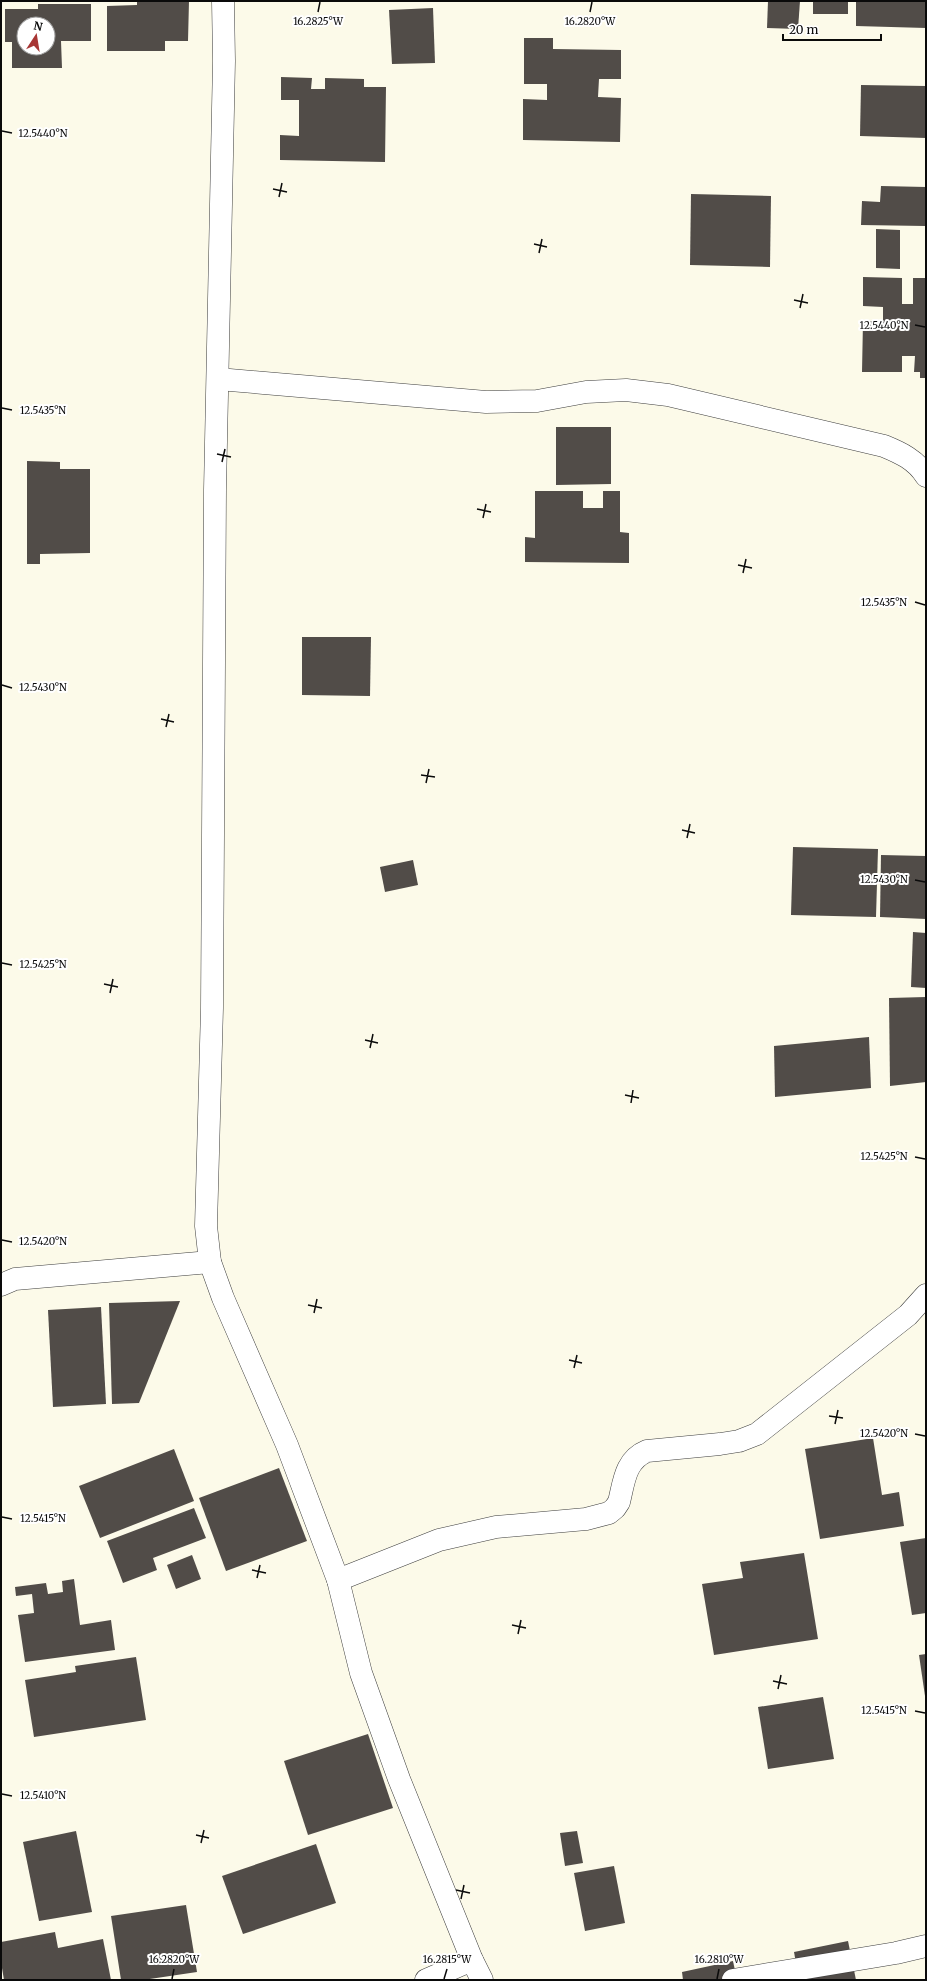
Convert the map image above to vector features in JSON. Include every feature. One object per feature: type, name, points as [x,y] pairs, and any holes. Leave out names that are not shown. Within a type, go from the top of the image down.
[{"type":"street","points":[[223,1],[224,61],[215,490],[212,1008],[206,1226],[210,1262],[223,1298],[287,1445],[338,1580],[364,1681],[399,1779],[472,1960],[482,1980]]},
{"type":"street","points":[[218,379],[486,402],[538,401],[586,392],[626,390],[668,395],[884,446],[908,457],[922,470],[926,476]]},
{"type":"street","points":[[1,1285],[15,1279],[210,1262]]},
{"type":"street","points":[[338,1580],[439,1540],[496,1527],[586,1518],[609,1513],[619,1502],[631,1460],[639,1454],[646,1451],[739,1441],[757,1434],[908,1315],[926,1295]]},
{"type":"street","points":[[733,1980],[896,1953],[926,1946]]},
{"type":"street","points":[[426,1980],[472,1960]]},
{"type":"building","points":[[137,1],[189,1],[188,41],[165,41],[165,51],[107,51],[107,6],[137,5]]},
{"type":"building","points":[[768,1],[800,1],[798,29],[767,28]]},
{"type":"building","points":[[813,1],[848,1],[848,14],[813,14]]},
{"type":"building","points":[[856,1],[926,1],[926,28],[856,26]]},
{"type":"building","points":[[38,4],[91,4],[91,41],[61,41],[62,68],[12,68],[12,42],[5,42],[5,9],[38,9]]},
{"type":"building","points":[[433,8],[435,63],[392,64],[389,10]]},
{"type":"building","points":[[524,38],[553,38],[553,49],[621,50],[621,79],[599,79],[598,97],[621,98],[620,142],[523,140],[523,99],[547,100],[547,84],[524,84]]},
{"type":"building","points":[[281,77],[312,78],[311,89],[325,89],[325,78],[364,79],[364,87],[386,87],[385,162],[280,160],[280,135],[299,136],[299,100],[281,100]]},
{"type":"building","points":[[861,85],[926,86],[926,138],[860,136]]},
{"type":"building","points":[[881,186],[926,187],[925,226],[861,225],[862,201],[880,202]]},
{"type":"building","points":[[691,194],[771,196],[770,267],[690,265]]},
{"type":"building","points":[[876,229],[900,230],[900,269],[876,268]]},
{"type":"building","points":[[863,277],[902,278],[902,304],[913,304],[913,278],[926,278],[926,378],[920,378],[920,372],[914,372],[915,356],[902,356],[902,372],[862,372],[863,321],[883,321],[883,307],[863,306]]},
{"type":"building","points":[[556,427],[611,427],[611,484],[556,485]]},
{"type":"building","points":[[27,461],[60,462],[60,469],[90,469],[90,553],[40,554],[40,564],[27,564]]},
{"type":"building","points":[[535,491],[583,491],[583,508],[603,508],[603,491],[620,491],[620,532],[629,533],[629,563],[525,562],[525,537],[535,538]]},
{"type":"building","points":[[302,637],[371,637],[370,696],[302,695]]},
{"type":"building","points":[[793,847],[878,849],[876,917],[791,915]]},
{"type":"building","points":[[881,855],[926,856],[926,919],[880,917]]},
{"type":"building","points":[[413,860],[418,885],[385,892],[380,867]]},
{"type":"building","points":[[913,932],[926,933],[926,988],[911,987]]},
{"type":"building","points":[[926,997],[926,1082],[890,1086],[889,998]]},
{"type":"building","points":[[869,1037],[871,1088],[775,1097],[774,1046]]},
{"type":"building","points":[[180,1301],[139,1403],[112,1404],[109,1303]]},
{"type":"building","points":[[101,1307],[106,1404],[53,1407],[48,1310]]},
{"type":"building","points":[[873,1438],[882,1495],[899,1492],[904,1526],[820,1539],[805,1449]]},
{"type":"building","points":[[174,1449],[194,1501],[100,1538],[79,1486]]},
{"type":"building","points":[[279,1468],[307,1541],[226,1571],[199,1498]]},
{"type":"building","points":[[194,1508],[206,1538],[153,1558],[157,1570],[123,1583],[107,1541]]},
{"type":"building","points":[[926,1538],[926,1613],[912,1615],[900,1542]]},
{"type":"building","points":[[804,1553],[818,1639],[714,1655],[702,1584],[743,1578],[740,1562]]},
{"type":"building","points":[[192,1555],[201,1579],[176,1589],[167,1565]]},
{"type":"building","points":[[74,1579],[80,1625],[111,1620],[115,1650],[25,1662],[18,1615],[34,1613],[32,1594],[16,1596],[15,1587],[46,1583],[48,1594],[63,1592],[62,1581]]},
{"type":"building","points":[[926,1654],[926,1696],[925,1696],[919,1655]]},
{"type":"building","points":[[136,1657],[146,1720],[34,1737],[25,1680],[76,1672],[75,1666]]},
{"type":"building","points":[[823,1697],[834,1759],[768,1769],[758,1707]]},
{"type":"building","points":[[368,1734],[393,1808],[308,1835],[284,1761]]},
{"type":"building","points":[[76,1831],[92,1912],[39,1921],[23,1842]]},
{"type":"building","points":[[577,1831],[583,1863],[565,1866],[560,1833]]},
{"type":"building","points":[[316,1844],[336,1903],[243,1934],[222,1876]]},
{"type":"building","points":[[614,1866],[625,1923],[585,1931],[574,1873]]},
{"type":"building","points":[[186,1905],[197,1972],[143,1980],[121,1980],[111,1916]]},
{"type":"building","points":[[55,1932],[58,1948],[103,1939],[111,1980],[4,1980],[1,1962],[1,1942]]},
{"type":"building","points":[[848,1941],[856,1980],[799,1980],[794,1952]]},
{"type":"building","points":[[733,1961],[737,1980],[683,1980],[682,1972]]}]
